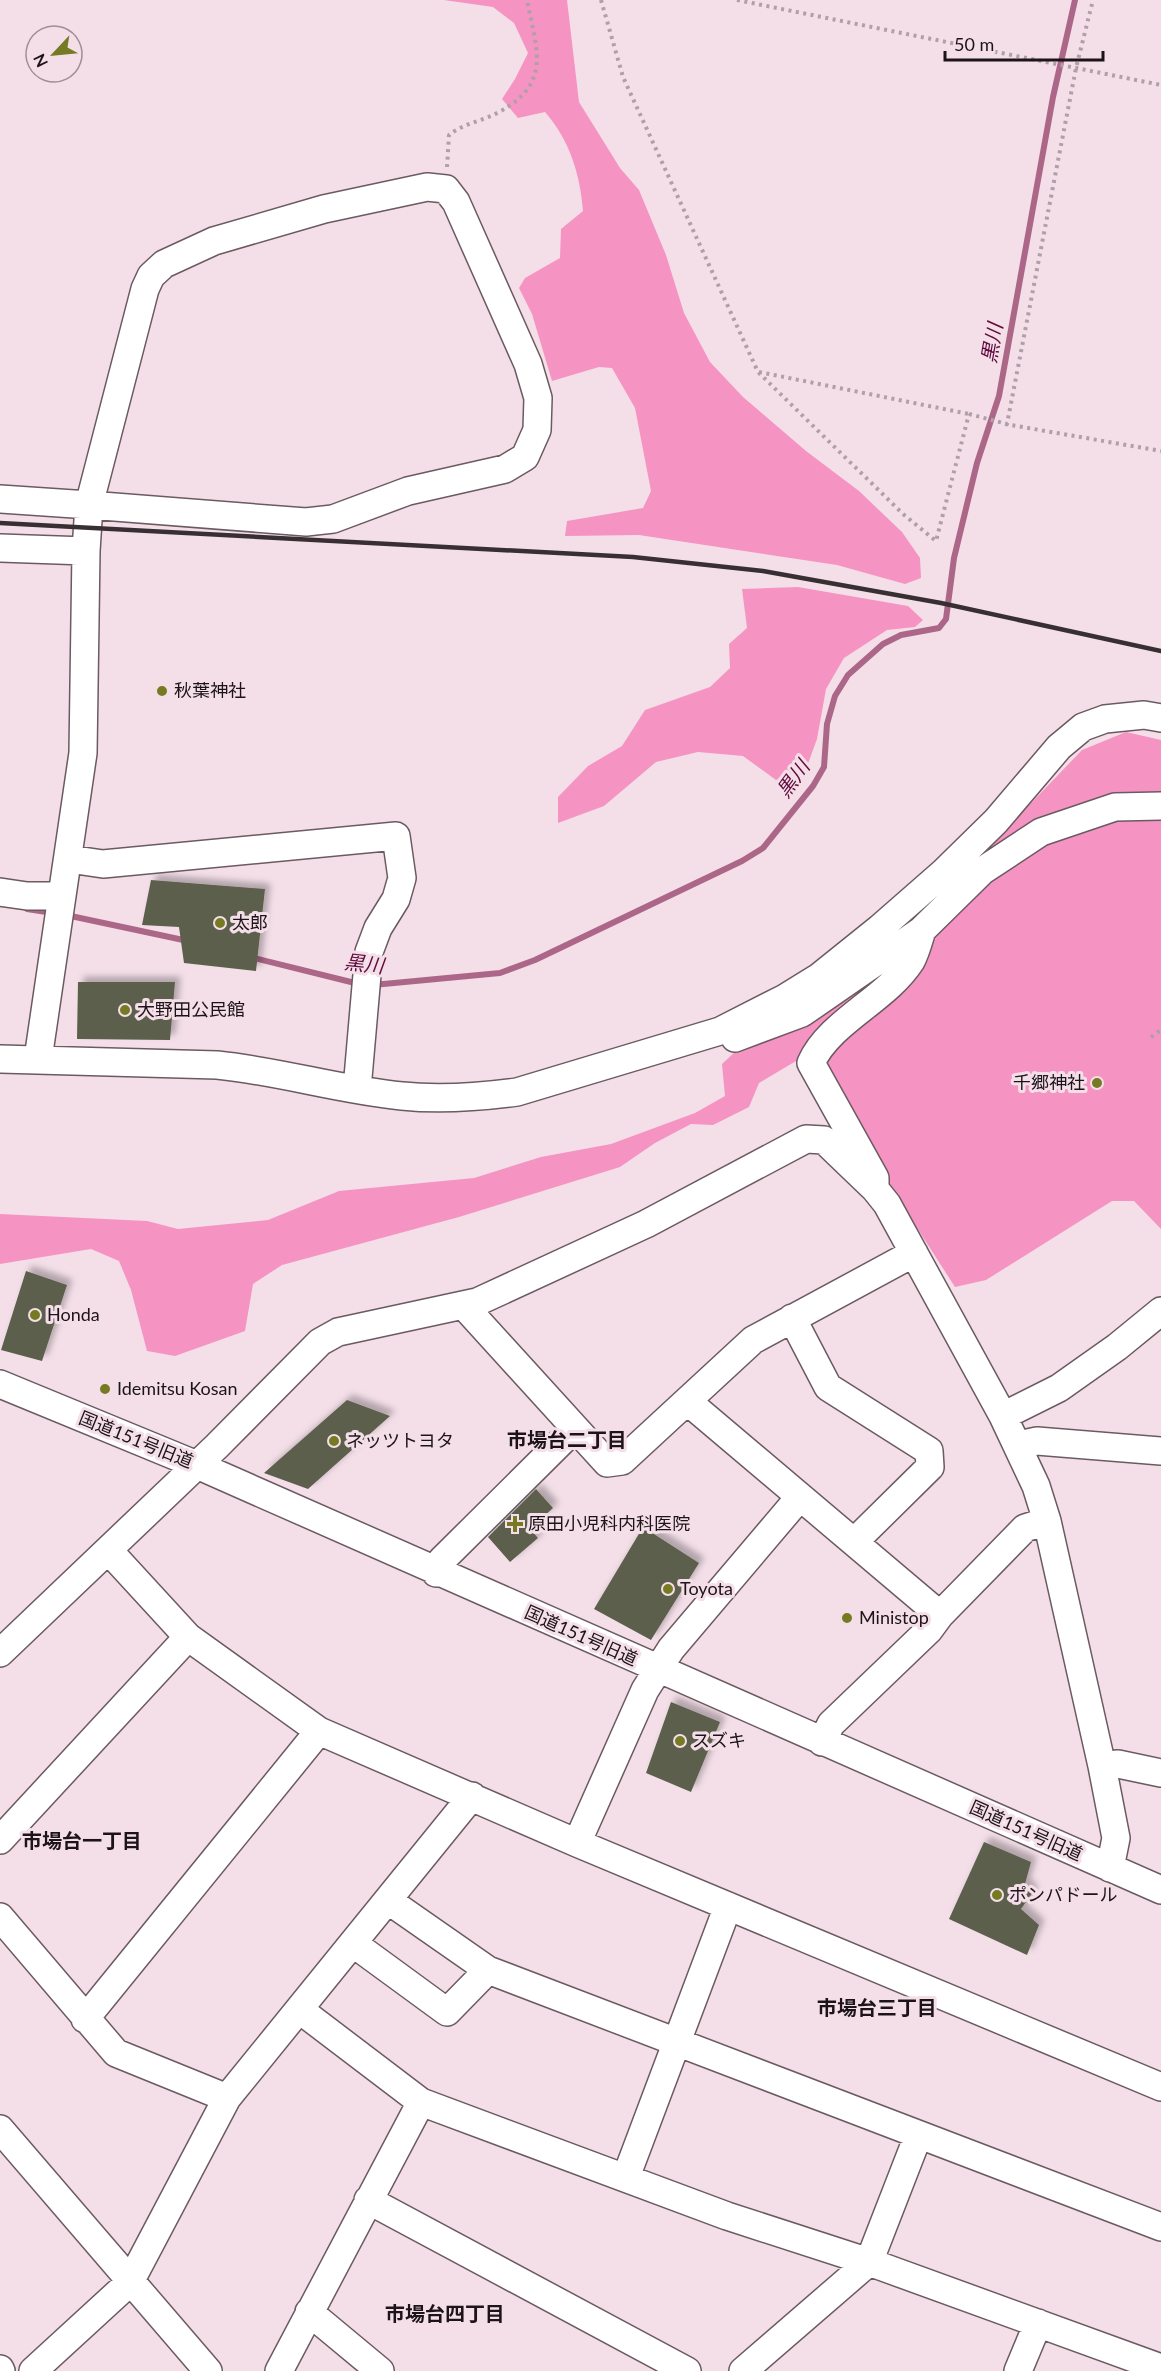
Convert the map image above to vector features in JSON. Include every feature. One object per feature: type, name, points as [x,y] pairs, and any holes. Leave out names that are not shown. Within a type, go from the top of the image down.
[{"type":"street","points":[[0,498],[89,505],[306,522],[333,519],[408,491],[506,469],[525,457],[537,430],[538,398],[528,364],[484,262],[456,202],[446,189],[427,187],[324,209],[214,241],[164,264],[151,276],[145,289],[89,505],[86,551],[83,753],[38,1059]]},
{"type":"street","points":[[0,548],[86,551]]},
{"type":"street","points":[[0,1059],[252,1068],[357,1089],[425,1097],[489,1096],[517,1092],[720,1031],[819,977],[880,928],[996,821],[1059,747],[1083,728],[1105,719],[1144,715],[1161,718]]},
{"type":"street","points":[[720,1031],[725,1038],[734,1039],[774,1026],[802,1013],[922,930],[982,871],[1041,832],[1115,807],[1161,806]]},
{"type":"street","points":[[69,859],[104,864],[396,836],[402,878],[396,899],[378,928],[369,952],[357,1089]]},
{"type":"street","points":[[0,892],[61,898]]},
{"type":"street","points":[[875,1189],[875,1178],[811,1063],[817,1049],[884,990],[911,961],[922,930]]},
{"type":"street","points":[[0,1653],[109,1551],[320,1342],[338,1332],[465,1307],[646,1224],[806,1139],[824,1140],[875,1189],[887,1204],[1003,1416],[1036,1486],[1047,1521],[1116,1838],[1110,1868]]},
{"type":"street","points":[[465,1307],[607,1463],[622,1461],[753,1340],[914,1253]]},
{"type":"street","points":[[1003,1416],[1059,1388],[1161,1311]]},
{"type":"street","points":[[792,1318],[828,1387],[929,1451],[930,1467],[854,1542]]},
{"type":"street","name":"国道151号旧道","points":[[0,1384],[197,1465],[436,1573],[1161,1890]]},
{"type":"street","points":[[687,1401],[940,1615]]},
{"type":"street","points":[[436,1573],[442,1560],[575,1428]]},
{"type":"street","points":[[1018,1445],[1037,1441],[1161,1450]]},
{"type":"street","points":[[577,1843],[645,1690],[658,1669],[671,1649],[799,1498]]},
{"type":"street","points":[[822,1742],[831,1724],[929,1630],[940,1615],[1025,1528],[1047,1521]]},
{"type":"street","points":[[109,1551],[188,1637],[318,1731],[577,1843],[1161,2087]]},
{"type":"street","points":[[0,1840],[188,1637]]},
{"type":"street","points":[[86,2019],[318,1731]]},
{"type":"street","points":[[1102,1766],[1118,1764],[1161,1773]]},
{"type":"street","points":[[33,2371],[130,2282],[227,2097],[389,1901],[472,1796]]},
{"type":"street","points":[[389,1901],[488,1970],[676,2044],[1161,2227]]},
{"type":"street","points":[[626,2177],[728,1906]]},
{"type":"street","points":[[0,1917],[116,2053],[227,2097]]},
{"type":"street","points":[[354,1944],[447,2012],[488,1970]]},
{"type":"street","points":[[300,2010],[421,2102],[727,2216],[869,2262],[1161,2368]]},
{"type":"street","points":[[279,2371],[421,2102]]},
{"type":"street","points":[[0,2129],[208,2371]]},
{"type":"street","points":[[743,2371],[869,2262],[918,2136]]},
{"type":"street","points":[[368,2200],[687,2371]]},
{"type":"street","points":[[309,2312],[380,2371]]},
{"type":"street","points":[[1018,2371],[1038,2323]]},
{"type":"path","points":[[446,189],[449,135],[458,128],[500,112],[530,87],[539,65],[536,39],[526,0]]},
{"type":"path","points":[[601,0],[623,77],[758,372],[903,514],[936,541],[969,414]]},
{"type":"path","points":[[737,0],[1161,85]]},
{"type":"path","points":[[1006,424],[1075,67],[1093,0]]},
{"type":"path","points":[[758,372],[969,414],[1006,424],[1161,451]]},
{"type":"path","points":[[1151,1037],[1161,1030]]},
{"type":"shaded area","points":[[444,0],[567,0],[579,102],[620,168],[639,190],[666,255],[684,313],[710,362],[743,397],[806,451],[859,491],[902,532],[920,558],[921,578],[905,584],[837,565],[639,535],[565,536],[567,521],[643,508],[651,491],[635,408],[612,368],[599,367],[552,381],[532,314],[519,288],[525,278],[560,258],[561,229],[583,211],[576,171],[561,134],[545,112],[518,118],[502,99],[528,53],[514,23],[493,7]]},
{"type":"shaded area","points":[[798,587],[908,606],[923,620],[915,627],[887,630],[844,658],[826,689],[817,739],[806,769],[776,780],[743,756],[698,752],[656,762],[604,806],[558,823],[558,797],[588,766],[622,746],[645,710],[710,687],[730,668],[729,644],[747,628],[742,589]]},
{"type":"shaded area","points":[[1126,732],[1161,740],[1161,1229],[1134,1201],[1112,1201],[986,1280],[955,1287],[883,1175],[821,1065],[796,1061],[759,1083],[749,1107],[713,1125],[691,1124],[655,1143],[620,1167],[459,1217],[282,1265],[253,1284],[245,1331],[175,1356],[147,1351],[131,1290],[119,1261],[91,1249],[0,1264],[0,1214],[147,1221],[178,1229],[268,1220],[339,1191],[474,1178],[541,1157],[611,1144],[695,1113],[725,1096],[722,1064],[738,1049],[1010,825],[1082,750]]},
{"type":"building","points":[[151,880],[265,889],[256,971],[184,963],[179,927],[142,925]]},
{"type":"building","name":"大野田公民館","points":[[78,982],[175,982],[170,1040],[77,1039]]},
{"type":"building","points":[[26,1271],[67,1285],[42,1361],[1,1350]]},
{"type":"building","points":[[347,1400],[390,1416],[308,1489],[264,1473]]},
{"type":"building","points":[[536,1489],[553,1508],[530,1529],[538,1538],[510,1562],[488,1537]]},
{"type":"building","points":[[643,1527],[699,1563],[651,1640],[594,1609]]},
{"type":"building","points":[[671,1702],[720,1722],[691,1792],[646,1773]]},
{"type":"building","points":[[984,1842],[1031,1862],[1025,1884],[1033,1892],[1021,1909],[1039,1925],[1027,1955],[949,1919]]},
{"type":"waterway","name":"黒川","points":[[373,985],[500,973],[535,960],[742,861],[763,848],[813,786],[824,767],[827,724],[835,696],[848,675],[883,644],[901,635],[939,628],[946,619],[954,558],[977,463],[999,396],[1053,97],[1075,0]]},
{"type":"waterway","name":"黒川","points":[[27,909],[53,913]]},
{"type":"waterway","name":"黒川","points":[[66,915],[188,941]]},
{"type":"waterway","name":"黒川","points":[[250,957],[359,984]]},
{"type":"railway","points":[[0,523],[633,557],[763,571],[941,603],[1161,651]]},
{"type":"place","name":"秋葉神社","points":[[162,691]]},
{"type":"place","name":"太郎","points":[[220,923]]},
{"type":"place","name":"大野田公民館","points":[[125,1010]]},
{"type":"place","name":"千郷神社","points":[[1097,1083]]},
{"type":"place","name":"Honda","points":[[35,1315]]},
{"type":"place","name":"Idemitsu Kosan","points":[[105,1389]]},
{"type":"place","name":"ネッツトヨタ","points":[[334,1441]]},
{"type":"place","name":"原田小児科内科医院","points":[[515,1524]]},
{"type":"place","name":"Toyota","points":[[668,1589]]},
{"type":"place","name":"Ministop","points":[[847,1618]]},
{"type":"place","name":"スズキ","points":[[680,1741]]},
{"type":"place","name":"ポンパドール","points":[[997,1895]]},
{"type":"district","name":"市場台二丁目","points":[[567,1440]]},
{"type":"district","name":"市場台一丁目","points":[[82,1841]]},
{"type":"district","name":"市場台三丁目","points":[[877,2008]]},
{"type":"district","name":"市場台四丁目","points":[[445,2314]]}]
